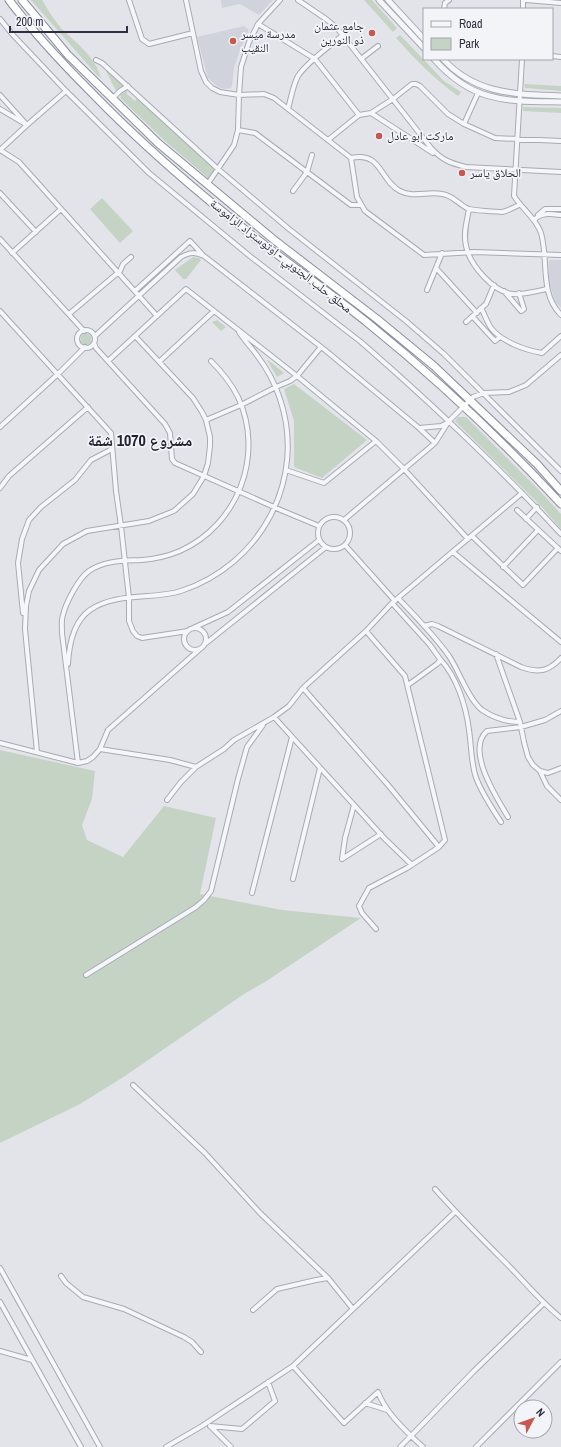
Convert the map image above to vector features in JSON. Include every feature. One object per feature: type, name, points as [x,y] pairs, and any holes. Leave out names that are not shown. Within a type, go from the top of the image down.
[{"type":"highway","name":"محلق حلب الجنوبي - اوتوستراد الراموسة","points":[[9,0],[60,61],[150,150],[208,200],[268,248],[370,325],[464,406],[530,470],[561,504]]},
{"type":"highway","name":"محلق حلب الجنوبي - اوتوستراد الراموسة","points":[[22,0],[68,55],[158,143],[273,239],[377,318],[434,366],[537,464],[561,491]]},
{"type":"street","points":[[129,0],[142,39],[145,42],[149,44],[193,33]]},
{"type":"street","points":[[186,0],[201,71],[206,82],[212,88],[239,95],[269,95],[351,158],[364,157],[375,163],[392,185],[400,192],[418,195],[441,193],[454,198],[469,209],[503,212],[519,205]]},
{"type":"street","points":[[208,185],[234,145],[238,130],[241,67],[249,42],[258,24],[280,0]]},
{"type":"street","points":[[298,0],[338,28],[440,158]]},
{"type":"street","points":[[379,0],[423,46]]},
{"type":"street","points":[[388,0],[423,38]]},
{"type":"street","points":[[444,8],[445,3],[449,0]]},
{"type":"street","points":[[526,0],[561,3]]},
{"type":"street","points":[[0,19],[13,35],[66,91],[149,173],[238,247],[361,342],[449,421],[536,507],[561,534]]},
{"type":"street","points":[[258,24],[315,59],[359,115]]},
{"type":"street","points":[[288,109],[295,82],[299,74],[343,35]]},
{"type":"street","points":[[361,59],[378,46]]},
{"type":"street","points":[[96,60],[102,63],[218,168],[289,229],[444,354],[561,471]]},
{"type":"street","points":[[435,60],[446,72],[459,82],[478,93],[502,99],[519,101],[561,102]]},
{"type":"street","points":[[444,60],[451,68],[473,83],[501,92],[520,95],[561,96]]},
{"type":"street","points":[[522,60],[514,196],[519,205],[538,225],[544,254],[547,289],[555,309],[561,315]]},
{"type":"street","points":[[328,140],[359,115],[371,113],[393,99],[412,84],[416,84],[420,86],[448,114],[464,124],[495,138],[561,141]]},
{"type":"street","points":[[114,97],[128,86]]},
{"type":"street","points":[[66,91],[0,150],[19,162],[158,316]]},
{"type":"street","points":[[464,124],[478,93]]},
{"type":"street","points":[[0,95],[27,125]]},
{"type":"street","points":[[0,109],[27,125]]},
{"type":"street","points":[[371,113],[440,158],[452,164],[466,167],[561,172]]},
{"type":"street","points":[[238,130],[255,132],[351,205],[361,205]]},
{"type":"street","points":[[293,190],[307,172],[312,155]]},
{"type":"street","points":[[351,158],[357,197],[365,211],[424,254],[468,252],[561,255]]},
{"type":"street","points":[[0,193],[36,232]]},
{"type":"street","points":[[469,209],[465,232],[466,245],[468,252],[479,271],[498,288],[513,294],[547,289]]},
{"type":"street","points":[[534,220],[545,209],[561,209]]},
{"type":"street","points":[[12,253],[61,210]]},
{"type":"street","points":[[538,215],[561,215]]},
{"type":"street","points":[[0,239],[84,331]]},
{"type":"street","points":[[135,291],[190,241],[204,256],[321,347],[435,443]]},
{"type":"street","points":[[204,256],[196,252],[188,253],[182,257],[95,336],[94,343],[96,348],[159,417],[168,429],[171,438],[172,459],[180,465],[239,492],[319,526]]},
{"type":"street","points":[[427,290],[442,254]]},
{"type":"street","points":[[68,314],[118,272],[123,264],[131,257]]},
{"type":"street","points":[[436,268],[477,313]]},
{"type":"street","points":[[466,322],[486,304],[494,285]]},
{"type":"street","points":[[108,360],[186,289],[297,376],[376,441],[470,537],[523,586],[559,549],[517,510]]},
{"type":"street","points":[[504,290],[521,311],[524,309],[519,293]]},
{"type":"street","points":[[482,308],[492,328],[500,337],[533,351],[542,353],[561,336]]},
{"type":"street","points":[[0,311],[111,433],[116,491],[129,598],[129,621],[133,631],[137,636],[142,638],[190,629],[200,629],[206,637],[205,644]]},
{"type":"street","points":[[160,361],[214,311]]},
{"type":"street","points":[[472,317],[495,341],[500,337]]},
{"type":"street","points":[[85,348],[81,346],[78,340],[79,334],[84,331],[90,331],[95,336]]},
{"type":"street","points":[[68,674],[71,640],[78,622],[90,610],[106,602],[129,598],[165,595],[181,591],[212,576],[240,556],[251,544],[275,508],[284,484],[286,470],[288,450],[285,416],[276,387],[266,368],[245,341],[240,332]]},
{"type":"street","points":[[25,629],[26,606],[29,591],[39,570],[54,552],[72,538],[87,531],[121,526],[158,518],[174,511],[193,494],[204,476],[208,463],[210,446],[210,437],[206,420],[193,398],[135,336]]},
{"type":"street","points":[[0,427],[85,348],[94,343]]},
{"type":"street","points":[[206,420],[290,381],[297,376],[321,347]]},
{"type":"street","points":[[344,520],[435,443],[449,421],[473,397],[484,393],[509,392],[520,388],[526,385],[561,355]]},
{"type":"street","points":[[78,763],[62,633],[62,615],[80,581],[89,571],[106,563],[155,558],[174,553],[192,545],[212,530],[222,520],[239,492],[245,474],[249,448],[246,422],[241,405],[232,386],[211,361]]},
{"type":"street","points":[[0,488],[9,476],[88,408]]},
{"type":"street","points":[[419,428],[441,426],[449,421]]},
{"type":"street","points":[[286,470],[324,483],[376,441]]},
{"type":"street","points":[[37,752],[18,563],[22,539],[29,520],[41,507],[75,480],[91,460],[112,449]]},
{"type":"street","points":[[167,800],[181,782],[196,767],[224,749],[234,740],[274,717],[289,706],[303,688],[366,631],[395,600],[522,493]]},
{"type":"street","points":[[526,518],[536,507]]},
{"type":"street","points":[[337,517],[344,520],[349,526],[350,533],[348,542],[338,549],[330,549],[326,547],[319,540],[319,526],[328,518],[337,517]]},
{"type":"street","points":[[503,567],[538,530]]},
{"type":"street","points":[[200,649],[193,650],[185,643],[185,636],[190,629],[228,612],[319,540]]},
{"type":"street","points":[[345,545],[395,600],[452,675],[458,687],[469,728],[474,772],[501,822]]},
{"type":"street","points":[[0,743],[78,763],[87,761],[100,749],[108,730],[205,644],[326,547]]},
{"type":"street","points":[[453,552],[561,642]]},
{"type":"street","points":[[395,600],[424,626],[447,654],[457,668],[474,701],[482,710],[498,719],[510,722],[520,722]]},
{"type":"street","points":[[424,626],[432,624],[438,626],[521,667],[538,671],[557,662],[561,658]]},
{"type":"street","points":[[366,631],[406,676],[445,840],[439,847],[412,865],[393,876],[379,881],[369,888],[362,899],[360,906],[361,910],[376,929]]},
{"type":"street","points":[[496,654],[520,722],[528,757],[533,765],[540,771],[547,786],[561,800]]},
{"type":"street","points":[[408,685],[440,662],[440,660]]},
{"type":"street","points":[[303,688],[388,785],[439,847]]},
{"type":"street","points":[[508,817],[486,777],[479,747],[483,734],[487,731],[521,727],[545,720],[561,711]]},
{"type":"street","points":[[274,717],[381,834],[412,865]]},
{"type":"street","points":[[86,975],[196,907],[204,900],[211,890],[247,747],[264,723]]},
{"type":"street","points":[[252,893],[292,737]]},
{"type":"street","points":[[100,749],[170,760],[196,767]]},
{"type":"street","points":[[293,879],[320,768]]},
{"type":"street","points":[[540,771],[548,773],[561,768]]},
{"type":"street","points":[[354,805],[345,838],[342,859],[381,834]]},
{"type":"street","points":[[133,1085],[196,1145],[260,1213],[328,1278],[353,1309]]},
{"type":"street","points":[[435,1189],[455,1212],[544,1303],[561,1318]]},
{"type":"street","points":[[166,1447],[202,1426],[293,1366],[455,1212]]},
{"type":"street","points":[[0,1268],[100,1447]]},
{"type":"street","points":[[61,1276],[66,1283],[83,1297],[124,1309],[184,1337],[192,1342],[201,1352]]},
{"type":"street","points":[[253,1310],[277,1289],[328,1278]]},
{"type":"street","points":[[0,1302],[81,1447]]},
{"type":"street","points":[[404,1446],[411,1436],[472,1372],[544,1303]]},
{"type":"street","points":[[0,1351],[32,1360]]},
{"type":"street","points":[[476,1447],[561,1362]]},
{"type":"street","points":[[293,1366],[344,1423],[378,1392],[388,1410],[423,1447]]},
{"type":"street","points":[[202,1426],[242,1429],[275,1401],[268,1382]]},
{"type":"street","points":[[365,1404],[388,1410]]},
{"type":"street","points":[[210,1426],[231,1447]]},
{"type":"shaded area","points":[[221,0],[273,0],[259,15],[240,4],[222,8]]},
{"type":"shaded area","points":[[244,26],[249,30],[234,68],[232,86],[231,88],[224,89],[218,87],[208,78],[197,37]]},
{"type":"shaded area","points":[[549,260],[561,260],[561,308],[555,301],[548,279]]},
{"type":"green space","points":[[31,0],[42,0],[61,28],[90,57],[101,78],[97,75]]},
{"type":"green space","points":[[364,0],[372,0],[397,28],[393,32]]},
{"type":"green space","points":[[400,35],[444,81],[461,92],[458,96],[433,76],[396,38]]},
{"type":"green space","points":[[107,71],[124,86],[116,91]]},
{"type":"green space","points":[[524,84],[561,86],[561,91],[525,88]]},
{"type":"green space","points":[[125,90],[128,91],[126,93],[135,101],[137,98],[215,169],[210,177],[208,178],[165,141],[121,99],[120,94]]},
{"type":"green space","points":[[523,107],[561,108],[561,113],[523,111]]},
{"type":"green space","points":[[102,198],[133,231],[120,243],[90,209]]},
{"type":"green space","points":[[193,257],[201,260],[186,279],[183,279],[175,270]]},
{"type":"green space","points":[[217,320],[226,327],[221,331],[212,322]]},
{"type":"green space","points":[[86,333],[90,335],[92,339],[90,343],[86,345],[82,343],[80,339],[82,335]]},
{"type":"green space","points":[[268,360],[284,373],[277,377]]},
{"type":"green space","points":[[294,384],[367,440],[322,478],[294,467],[294,421],[284,389]]},
{"type":"green space","points":[[458,417],[466,417],[540,491],[561,514],[561,529],[540,505],[455,421]]},
{"type":"green space","points":[[0,750],[95,771],[92,799],[82,825],[87,840],[123,857],[164,806],[216,818],[200,894],[282,910],[361,918],[265,982],[244,994],[125,1076],[80,1104],[0,1143]]},
{"type":"place","name":"جامع عثمان ذو النورين","points":[[372,33]]},
{"type":"place","name":"مدرسة ميسر النقيب","points":[[233,41]]},
{"type":"place","name":"ماركت ابو عادل","points":[[379,136]]},
{"type":"place","name":"الحلاق ياسر","points":[[462,173]]},
{"type":"district","name":"مشروع 1070 شقة","points":[[140,440]]}]
